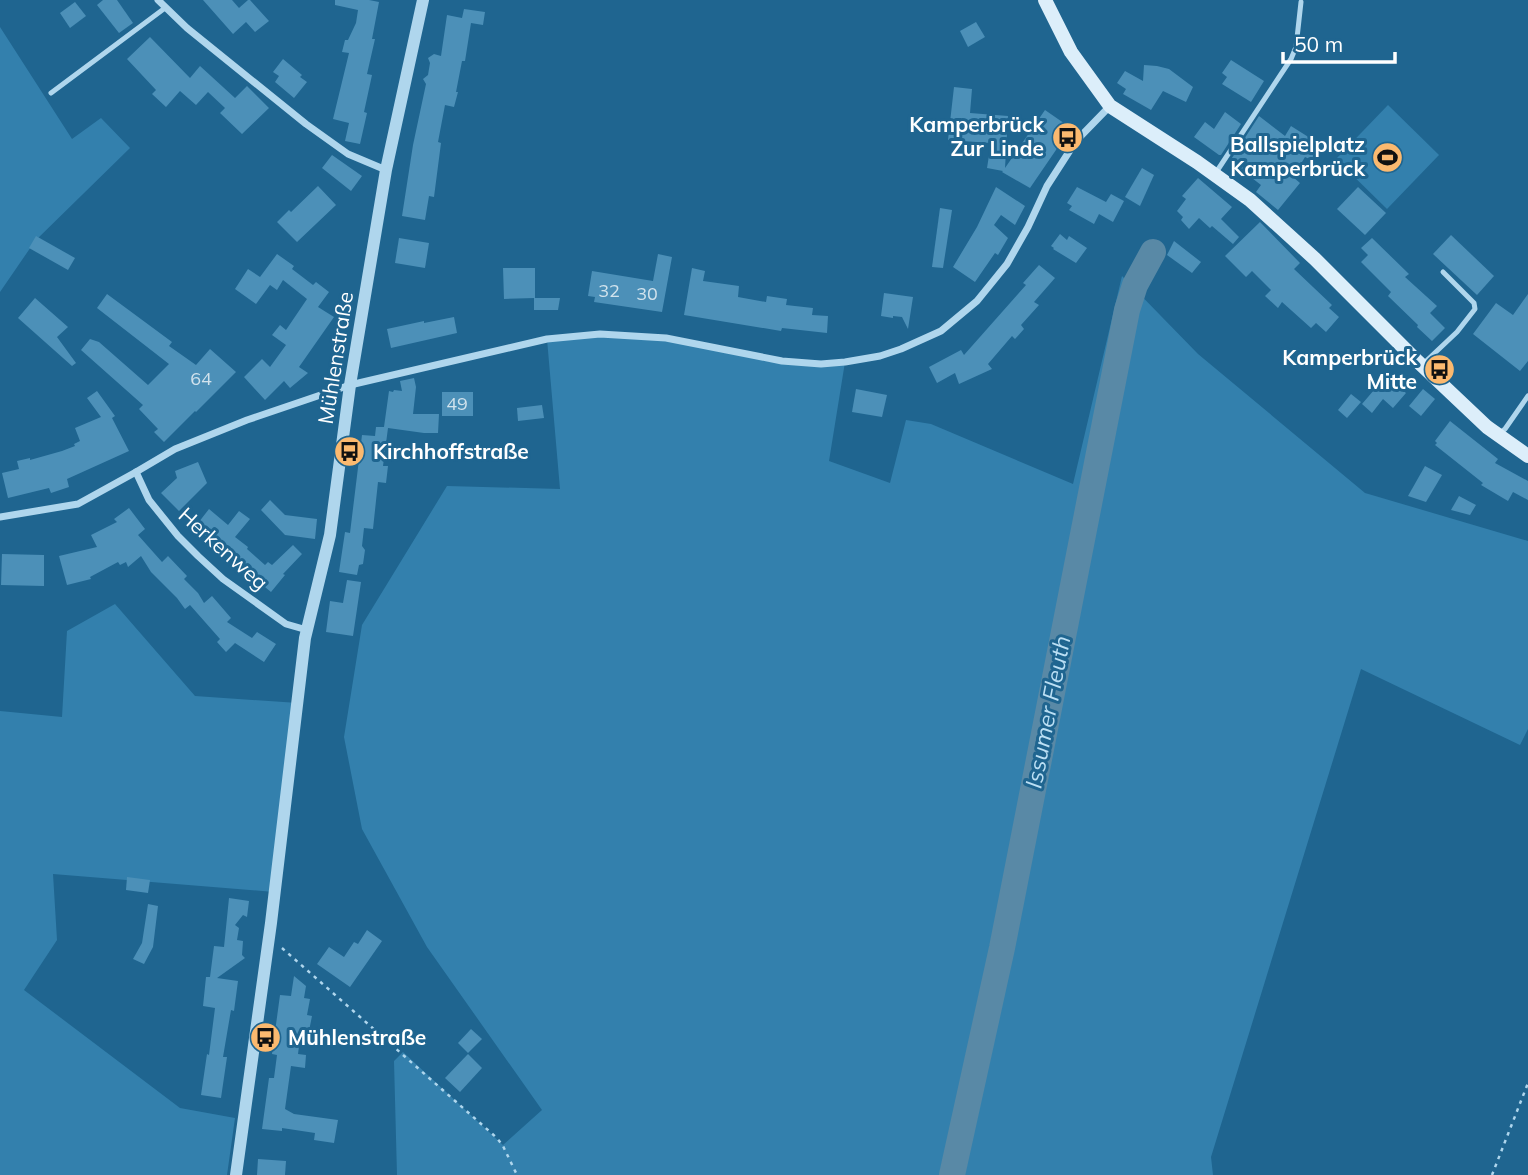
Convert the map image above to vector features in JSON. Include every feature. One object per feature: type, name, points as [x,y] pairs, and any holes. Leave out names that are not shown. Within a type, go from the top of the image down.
[{"type":"main road","points":[[1045,0],[1071,52],[1110,106],[1250,200],[1315,259],[1487,427],[1528,456]]},
{"type":"street","points":[[158,0],[196,36],[306,124],[348,153],[386,170]]},
{"type":"street","name":"Mühlenstraße","points":[[236,1175],[307,630],[330,535],[350,385],[386,170],[423,0]]},
{"type":"street","points":[[0,517],[78,504],[175,449],[247,420],[350,385],[547,339],[600,334],[666,338],[782,361],[821,364],[880,356],[901,349],[941,331],[976,301],[1007,264],[1047,186],[1076,141],[1110,106]]},
{"type":"street","name":"Herkenweg","points":[[136,472],[149,500],[161,517],[214,571],[286,624],[307,630]]},
{"type":"lane","points":[[1214,175],[1291,59],[1296,47],[1301,2]]},
{"type":"lane","points":[[51,93],[165,8]]},
{"type":"lane","points":[[1422,365],[1457,332],[1475,309],[1474,303],[1443,272]]},
{"type":"lane","points":[[1497,435],[1505,429],[1528,396]]},
{"type":"path","points":[[269,936],[497,1138],[517,1175]]},
{"type":"path","points":[[1492,1175],[1528,1083]]},
{"type":"shaded area","points":[[0,27],[72,139],[101,118],[130,148],[35,241],[0,292]]},
{"type":"shaded area","name":"Ballspielplatz Kamperbrück","points":[[1388,105],[1439,155],[1387,209],[1336,159]]},
{"type":"shaded area","points":[[1122,276],[1198,354],[1365,493],[1528,541],[1528,729],[1520,745],[1361,669],[1211,1157],[1213,1175],[397,1175],[394,1061],[403,1052],[503,1145],[542,1110],[427,947],[362,829],[344,737],[362,625],[447,486],[560,489],[547,339],[600,334],[666,338],[782,361],[845,362],[829,461],[890,483],[906,420],[931,424],[1073,484]]},
{"type":"shaded area","points":[[115,604],[195,696],[298,703],[274,892],[53,874],[57,940],[24,990],[180,1108],[235,1118],[227,1175],[0,1175],[0,711],[62,717],[67,631]]},
{"type":"building","points":[[103,0],[117,0],[133,23],[119,33],[97,5]]},
{"type":"building","points":[[203,0],[232,0],[239,8],[250,0],[269,21],[255,32],[246,22],[233,34]]},
{"type":"building","points":[[335,0],[379,2],[372,39],[375,39],[367,74],[372,75],[364,112],[367,113],[360,144],[345,141],[349,123],[333,119],[349,53],[342,52],[345,40],[348,40],[356,23],[358,10],[335,5]]},
{"type":"building","points":[[75,2],[86,16],[70,28],[60,13]]},
{"type":"building","points":[[464,9],[485,12],[483,25],[471,23],[454,107],[445,105],[438,142],[441,143],[434,197],[429,196],[425,220],[402,216],[426,84],[423,79],[428,75],[430,63],[428,58],[434,54],[441,56],[447,15],[462,18]]},
{"type":"building","points":[[976,22],[985,37],[968,47],[960,31]]},
{"type":"building","points":[[150,37],[190,78],[200,66],[235,98],[247,86],[269,108],[242,134],[220,113],[225,108],[208,92],[196,105],[180,91],[166,107],[152,94],[156,90],[127,59]]},
{"type":"building","points":[[283,59],[307,82],[294,98],[275,82],[279,76],[273,72]]},
{"type":"building","points":[[1231,60],[1264,81],[1251,102],[1222,84],[1227,77],[1222,73]]},
{"type":"building","points":[[1144,65],[1169,69],[1193,87],[1186,102],[1163,91],[1151,110],[1123,94],[1126,89],[1117,83],[1125,71],[1143,81]]},
{"type":"building","points":[[954,87],[972,89],[970,113],[1008,116],[1005,168],[1045,110],[1071,128],[1030,188],[1003,171],[987,168],[991,143],[948,140]]},
{"type":"building","points":[[1225,112],[1241,124],[1219,155],[1194,137],[1205,122],[1214,129]]},
{"type":"building","points":[[1259,116],[1285,136],[1291,126],[1321,145],[1314,161],[1305,157],[1293,177],[1300,183],[1278,210],[1256,192],[1261,185],[1230,161]]},
{"type":"building","points":[[332,155],[362,176],[351,191],[322,168]]},
{"type":"building","points":[[1142,168],[1154,175],[1140,206],[1125,197]]},
{"type":"building","points":[[1198,178],[1232,207],[1221,219],[1239,237],[1233,244],[1199,218],[1189,229],[1181,220],[1183,217],[1177,211],[1186,199],[1182,196]]},
{"type":"building","points":[[318,186],[336,205],[297,242],[277,222]]},
{"type":"building","points":[[996,187],[1025,206],[1015,225],[1001,215],[994,225],[1008,238],[998,255],[995,253],[975,282],[953,267],[977,227]]},
{"type":"building","points":[[1077,187],[1106,202],[1111,194],[1124,201],[1113,222],[1099,214],[1094,224],[1069,210],[1072,206],[1067,203]]},
{"type":"building","points":[[1358,187],[1386,213],[1365,235],[1337,209]]},
{"type":"building","points":[[940,208],[952,210],[943,268],[932,267]]},
{"type":"building","points":[[1260,222],[1300,263],[1294,269],[1332,305],[1329,308],[1339,317],[1326,332],[1316,323],[1311,328],[1282,302],[1278,308],[1265,296],[1271,290],[1252,271],[1246,277],[1225,256]]},
{"type":"building","points":[[1060,234],[1067,240],[1069,236],[1087,248],[1076,263],[1051,246]]},
{"type":"building","points":[[1451,235],[1494,276],[1477,295],[1433,254]]},
{"type":"building","points":[[36,236],[75,258],[68,270],[29,248]]},
{"type":"building","points":[[399,238],[429,243],[425,268],[395,263]]},
{"type":"building","points":[[1372,238],[1409,274],[1405,277],[1437,306],[1430,313],[1445,328],[1432,341],[1388,296],[1391,292],[1361,262],[1368,255],[1361,248]]},
{"type":"building","points":[[1174,241],[1201,262],[1192,273],[1167,255]]},
{"type":"building","points":[[277,254],[313,285],[316,282],[329,292],[318,307],[334,317],[299,367],[308,373],[290,388],[284,381],[265,400],[244,377],[262,359],[270,367],[286,345],[272,335],[280,325],[286,330],[307,299],[283,280],[277,290],[270,285],[256,304],[235,289],[248,269],[260,277]]},
{"type":"building","points":[[658,254],[672,257],[662,312],[594,302],[595,297],[588,296],[592,271],[653,281]]},
{"type":"building","points":[[1039,265],[1055,278],[1034,302],[1039,305],[1021,325],[1024,329],[1015,339],[1012,336],[988,364],[992,369],[959,384],[955,373],[937,383],[929,367],[961,350],[964,355],[1026,285],[1023,283]]},
{"type":"building","points":[[503,268],[535,268],[535,298],[504,299]]},
{"type":"building","points":[[692,268],[705,271],[703,281],[739,286],[738,297],[766,302],[767,296],[787,299],[786,305],[813,308],[812,315],[828,316],[827,333],[782,328],[781,331],[684,315]]},
{"type":"building","points":[[884,293],[913,297],[908,329],[902,317],[881,316]]},
{"type":"building","points":[[107,294],[172,342],[169,346],[196,365],[210,349],[236,372],[164,442],[154,432],[158,429],[139,409],[143,405],[81,350],[90,339],[99,342],[148,385],[169,364],[97,308]]},
{"type":"building","points":[[1528,294],[1528,361],[1520,371],[1473,334],[1496,303],[1513,315]]},
{"type":"building","points":[[35,298],[68,327],[57,337],[76,363],[72,366],[18,318]]},
{"type":"building","points":[[534,298],[560,298],[558,310],[534,310]]},
{"type":"building","points":[[454,317],[457,333],[391,348],[387,329]]},
{"type":"building","points":[[1386,376],[1406,393],[1393,408],[1383,399],[1372,413],[1362,404]]},
{"type":"building","points":[[414,378],[416,387],[413,414],[439,414],[438,433],[388,428],[383,466],[388,466],[386,483],[378,482],[373,529],[364,528],[363,564],[359,565],[357,575],[339,572],[345,532],[350,533],[362,435],[375,436],[376,427],[384,427],[389,391],[402,391],[400,381]]},
{"type":"building","points":[[856,389],[887,395],[882,417],[852,412]]},
{"type":"building","points":[[1423,389],[1435,399],[1421,416],[1409,406]]},
{"type":"building","points":[[97,391],[115,416],[112,418],[129,451],[67,479],[69,487],[51,493],[49,488],[8,498],[2,473],[19,469],[17,461],[30,460],[75,446],[74,444],[80,441],[75,428],[101,417],[87,398]]},
{"type":"building","points":[[442,392],[473,392],[473,416],[442,416]]},
{"type":"building","points":[[1351,394],[1361,402],[1347,418],[1338,410]]},
{"type":"building","points":[[542,405],[544,418],[518,421],[517,408]]},
{"type":"building","points":[[1450,421],[1498,459],[1495,463],[1528,481],[1528,500],[1513,492],[1508,501],[1481,485],[1483,483],[1435,445],[1435,441]]},
{"type":"building","points":[[198,462],[207,483],[179,511],[161,493],[177,478],[175,471]]},
{"type":"building","points":[[1425,466],[1442,475],[1426,502],[1408,496]]},
{"type":"building","points":[[1459,496],[1476,505],[1470,515],[1451,510]]},
{"type":"building","points":[[270,500],[285,515],[317,519],[315,539],[285,535],[261,510]]},
{"type":"building","points":[[129,508],[145,529],[138,535],[162,562],[168,556],[187,576],[184,579],[204,603],[212,596],[231,618],[227,622],[252,638],[257,632],[276,644],[264,662],[235,643],[226,652],[217,642],[220,639],[190,605],[185,609],[151,572],[141,556],[128,567],[126,562],[120,565],[118,562],[90,577],[91,579],[67,585],[59,556],[97,547],[91,535],[117,522],[114,519]]},
{"type":"building","points":[[209,509],[228,525],[239,511],[250,519],[235,537],[265,565],[268,562],[272,565],[293,545],[302,554],[271,592],[195,527]]},
{"type":"building","points":[[2,554],[44,555],[44,586],[1,585]]},
{"type":"building","points":[[347,580],[361,582],[353,636],[326,632],[330,601],[343,603]]},
{"type":"building","points":[[127,877],[150,880],[148,893],[126,890]]},
{"type":"building","points":[[229,898],[249,901],[247,917],[243,915],[235,925],[239,928],[237,940],[243,941],[242,955],[245,958],[217,978],[238,981],[223,1057],[227,1057],[221,1098],[201,1095],[215,1008],[203,1006],[206,977],[210,977],[214,946],[224,947]]},
{"type":"building","points":[[148,904],[158,906],[153,947],[144,964],[133,959],[142,943]]},
{"type":"building","points":[[367,930],[382,941],[350,987],[317,964],[329,947],[344,957],[354,942],[358,944]]},
{"type":"building","points":[[294,976],[306,986],[304,998],[310,999],[307,1015],[312,1016],[309,1031],[301,1030],[298,1054],[306,1055],[305,1068],[291,1066],[285,1109],[294,1114],[338,1120],[334,1143],[314,1140],[315,1133],[282,1128],[282,1131],[262,1129],[269,1078],[274,1078],[277,1055],[272,1054],[280,995],[291,996]]},
{"type":"building","points":[[471,1029],[482,1039],[468,1053],[458,1043]]},
{"type":"building","points":[[468,1054],[482,1068],[460,1092],[445,1078]]},
{"type":"building","points":[[258,1159],[286,1161],[285,1175],[257,1175]]},
{"type":"waterway","name":"Issumer Fleuth","points":[[952,1175],[1002,948],[1127,310],[1135,285],[1153,252]]},
{"type":"place","name":"Kamperbrück Zur Linde","points":[[1067,137]]},
{"type":"place","name":"Ballspielplatz Kamperbrück","points":[[1388,157]]},
{"type":"place","name":"Kamperbrück Mitte","points":[[1440,370]]},
{"type":"place","name":"Kirchhoffstraße","points":[[350,452]]},
{"type":"place","name":"Mühlenstraße","points":[[265,1038]]}]
